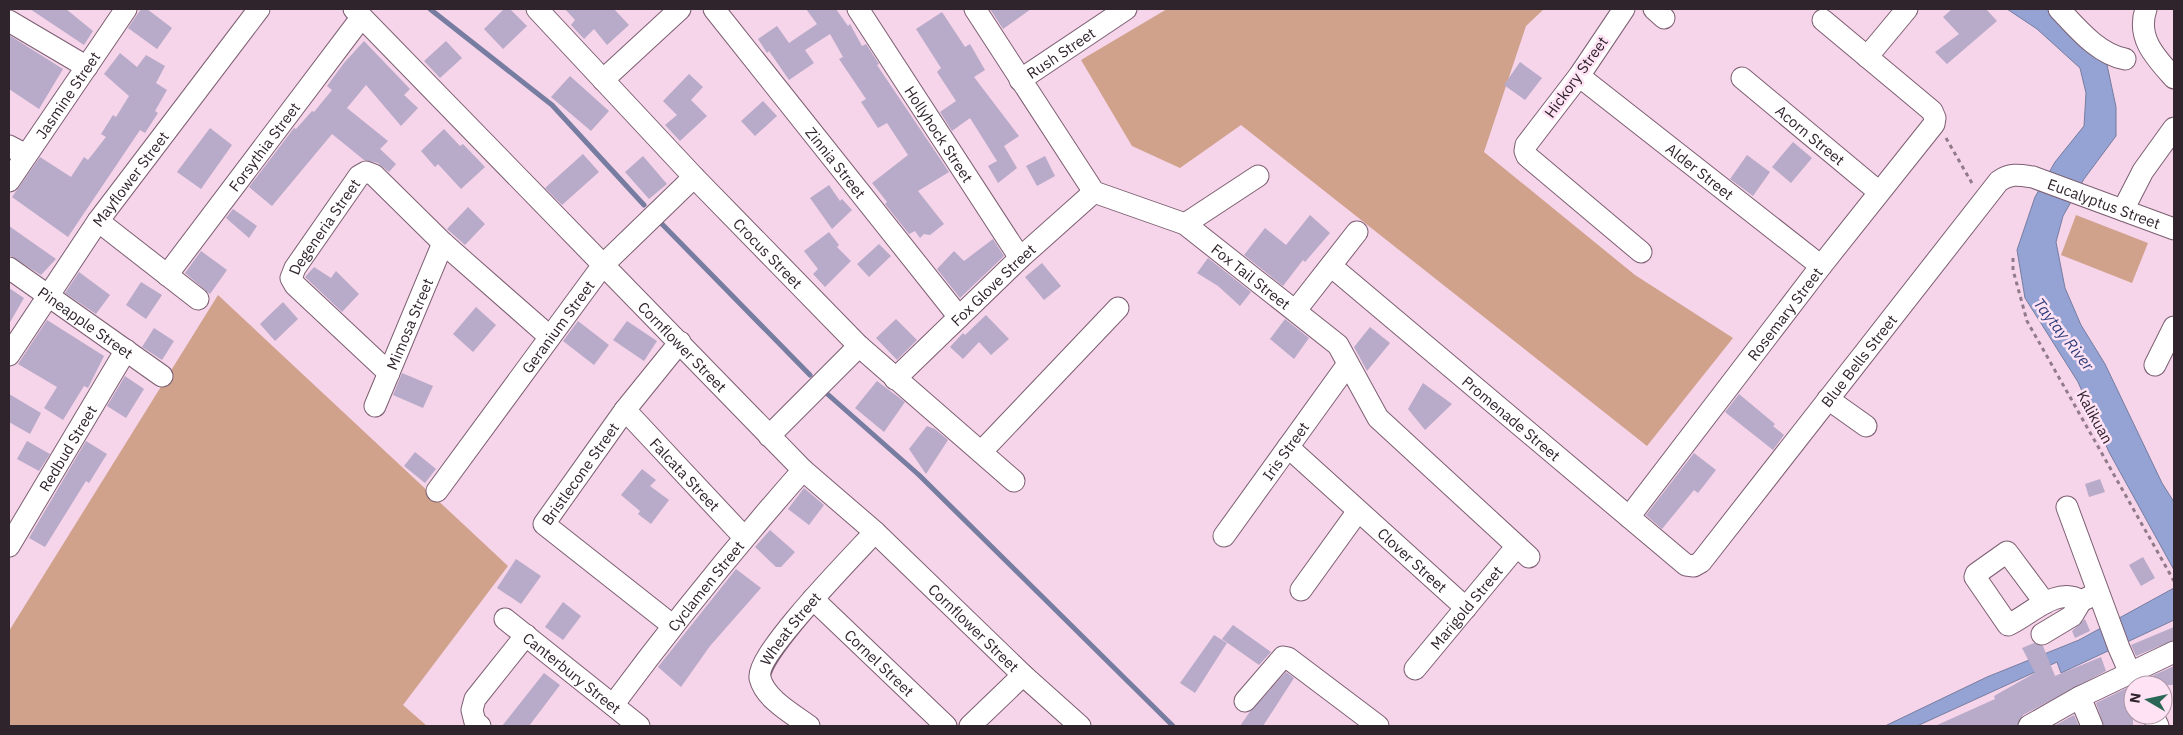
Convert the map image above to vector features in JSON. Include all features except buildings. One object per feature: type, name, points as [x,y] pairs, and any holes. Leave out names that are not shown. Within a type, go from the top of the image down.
[{"type":"street","name":"Jasmine Street","points":[[9,181],[18,151],[87,67],[126,9]]},
{"type":"street","name":"Mayflower Street","points":[[9,355],[98,221],[259,9]]},
{"type":"street","name":"Crocus Street","points":[[537,9],[694,177],[858,346],[982,451],[1014,481]]},
{"type":"street","points":[[604,80],[680,9]]},
{"type":"street","name":"Zinnia Street","points":[[714,9],[959,317]]},
{"type":"street","name":"Hollyhock Street","points":[[858,9],[1020,258]]},
{"type":"street","points":[[975,9],[1094,192]]},
{"type":"street","name":"Rush Street","points":[[1020,80],[1126,9]]},
{"type":"street","name":"Hickory Street","points":[[1624,9],[1579,76],[1526,145],[1525,151],[1528,156],[1641,252]]},
{"type":"street","points":[[1867,57],[1906,9]]},
{"type":"street","points":[[2059,9],[2084,36],[2115,58],[2125,59]]},
{"type":"street","points":[[2146,9],[2143,16],[2144,38],[2156,59],[2174,78]]},
{"type":"street","name":"Cornflower Street","points":[[357,13],[803,470],[875,532],[1023,675],[1080,726]]},
{"type":"street","name":"Forsythia Street","points":[[167,275],[357,13]]},
{"type":"street","points":[[1823,20],[1867,57],[1933,118]]},
{"type":"street","points":[[9,21],[87,67]]},
{"type":"street","name":"Alder Street","points":[[1579,76],[1821,266]]},
{"type":"street","name":"Acorn Street","points":[[1742,78],[1879,192]]},
{"type":"street","name":"Rosemary Street","points":[[1629,517],[1879,192],[1933,118]]},
{"type":"street","points":[[2123,210],[2143,171],[2174,128]]},
{"type":"street","name":"Degeneria Street","points":[[389,373],[295,286],[291,278],[295,268],[359,176],[366,172],[374,175],[443,243],[550,337]]},
{"type":"street","name":"Blue Bells Street","points":[[1694,566],[1700,562],[1999,181],[2007,176],[2017,174],[2033,177]]},
{"type":"street","points":[[1185,224],[1258,176]]},
{"type":"street","name":"Geranium Street","points":[[437,491],[603,266],[694,177]]},
{"type":"street","name":"Eucalyptus Street","points":[[2033,177],[2174,229]]},
{"type":"street","name":"Fox Glove Street","points":[[895,378],[1020,258],[1094,192]]},
{"type":"street","name":"Fox Tail Street","points":[[1094,192],[1185,224],[1338,345],[1378,418],[1523,551]]},
{"type":"street","points":[[98,221],[198,299]]},
{"type":"street","points":[[1296,310],[1357,232]]},
{"type":"street","name":"Mimosa Street","points":[[374,406],[443,243]]},
{"type":"street","name":"Promenade Street","points":[[1331,266],[1686,565],[1694,566]]},
{"type":"street","name":"Pineapple Street","points":[[9,268],[47,297],[162,376]]},
{"type":"street","points":[[982,451],[1118,308]]},
{"type":"street","points":[[2155,365],[2174,327]]},
{"type":"street","name":"Bristlecone Street","points":[[672,625],[544,524],[625,410],[680,342]]},
{"type":"street","points":[[769,436],[858,346]]},
{"type":"street","name":"Redbud Street","points":[[9,546],[126,350]]},
{"type":"street","name":"Iris Street","points":[[1224,536],[1348,364]]},
{"type":"street","points":[[1828,399],[1866,426]]},
{"type":"street","name":"Falcata Street","points":[[625,410],[744,537]]},
{"type":"street","name":"Clover Street","points":[[1288,447],[1466,608]]},
{"type":"street","name":"Cyclamen Street","points":[[613,705],[672,625],[744,537],[803,470]]},
{"type":"street","points":[[2067,507],[2089,597],[2115,638],[2134,675]]},
{"type":"street","points":[[1301,590],[1358,511]]},
{"type":"street","name":"Wheat Street","points":[[808,726],[765,690],[760,676],[764,661],[813,599],[875,532]]},
{"type":"street","name":"Marigold Street","points":[[1415,669],[1466,608],[1523,551]]},
{"type":"street","points":[[2045,603],[2064,597],[2089,597]]},
{"type":"street","points":[[2042,634],[2072,616],[2089,597]]},
{"type":"street","name":"Cornel Street","points":[[813,599],[946,726]]},
{"type":"street","name":"Canterbury Street","points":[[505,620],[639,726]]},
{"type":"street","points":[[480,726],[474,722],[472,710],[475,699],[526,635]]},
{"type":"street","points":[[2137,675],[2174,652]]},
{"type":"street","points":[[1246,701],[1283,657],[1288,658],[1378,726]]},
{"type":"street","points":[[970,726],[1023,675]]},
{"type":"street","points":[[2028,726],[2080,697],[2123,681]]},
{"type":"street","points":[[2080,697],[2092,726]]},
{"type":"path","points":[[1933,118],[1965,175],[1985,201]]},
{"type":"path","name":"Kalikuan","points":[[2013,258],[2013,270],[2027,321],[2174,581]]},
{"type":"shaded area","points":[[1167,9],[1544,9],[1526,26],[1484,152],[1635,275],[1733,338],[1647,446],[1241,125],[1180,168],[1132,146],[1081,60]]},
{"type":"shaded area","points":[[2076,215],[2148,243],[2132,283],[2061,255]]},
{"type":"shaded area","points":[[218,295],[508,566],[403,705],[427,726],[9,726],[9,631]]},
{"type":"water","name":"Taytay River","points":[[2007,9],[2047,9],[2106,60],[2116,107],[2116,136],[2084,179],[2063,216],[2056,242],[2065,288],[2081,325],[2105,364],[2162,483],[2174,502],[2174,570],[2109,452],[2078,382],[2025,298],[2017,250],[2035,197],[2055,162],[2084,126],[2086,93],[2080,68],[2037,29]]},
{"type":"water","points":[[2174,588],[2174,620],[2061,673],[2057,662],[1917,726],[1885,726],[1987,677],[2079,640]]},
{"type":"waterway","points":[[430,9],[552,105],[644,205]]},
{"type":"waterway","points":[[660,222],[810,375]]},
{"type":"waterway","points":[[824,391],[919,475],[1173,726]]}]
